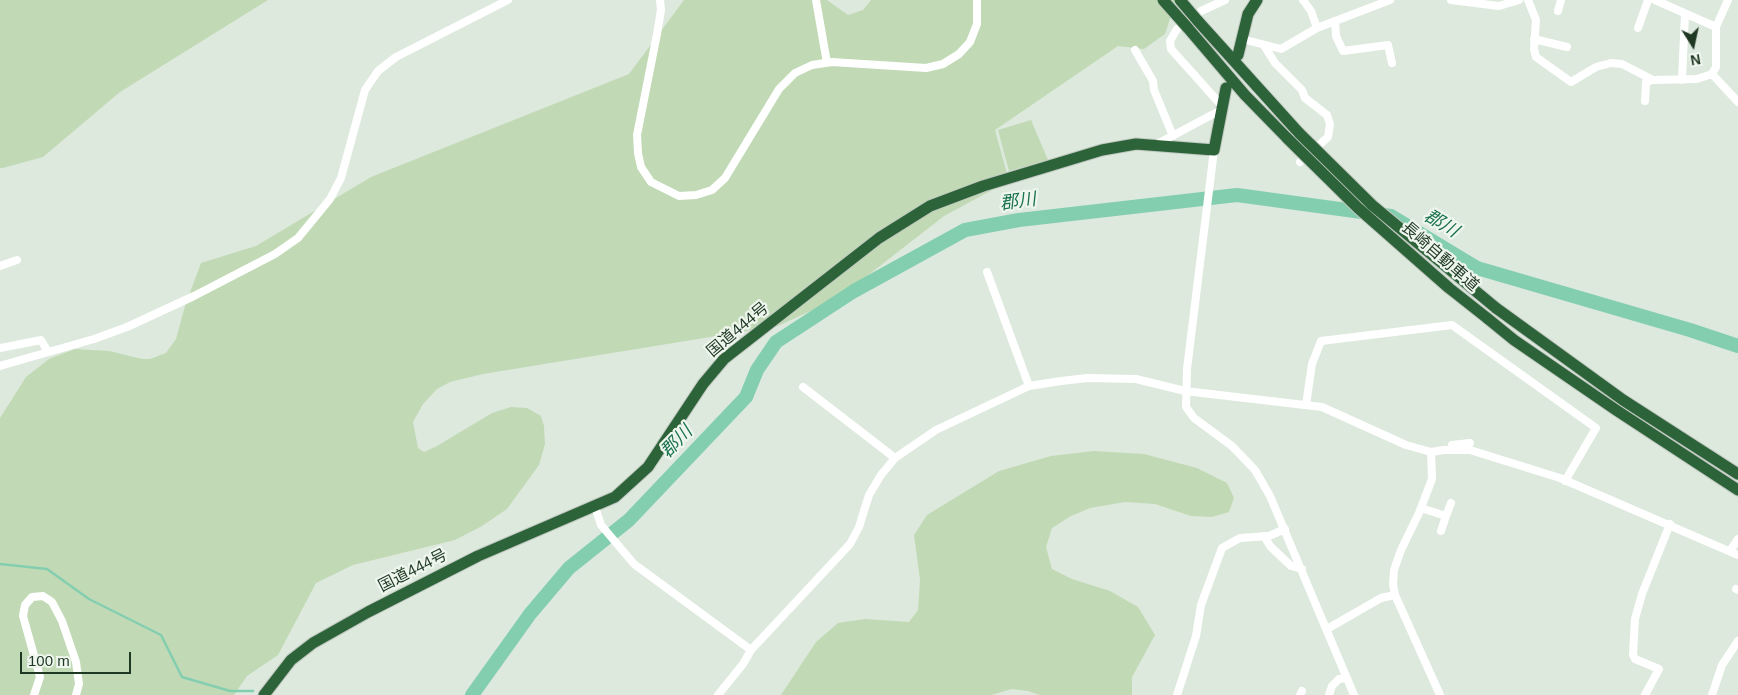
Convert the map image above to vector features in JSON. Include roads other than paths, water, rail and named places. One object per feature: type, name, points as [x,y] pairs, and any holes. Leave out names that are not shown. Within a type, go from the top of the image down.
[{"type":"highway","name":"長崎自動車道","points":[[1163,0],[1245,94],[1287,138],[1358,208],[1449,288],[1487,318],[1616,410],[1738,490]]},
{"type":"highway","name":"長崎自動車道","points":[[1180,0],[1299,132],[1372,205],[1496,308],[1624,400],[1738,474]]},
{"type":"highway","points":[[1238,54],[1248,14],[1257,0]]},
{"type":"highway","points":[[1214,150],[1226,88]]},
{"type":"highway","name":"国道444号","points":[[264,695],[291,660],[313,643],[416,586],[470,560],[615,498],[648,467],[703,384],[724,359],[886,234],[930,206],[983,186],[1102,150],[1136,144],[1157,144],[1214,150]]},
{"type":"street","points":[[0,366],[94,340],[135,324],[269,257],[298,238],[320,213],[341,178],[365,90],[378,71],[396,57],[508,0]]},
{"type":"street","points":[[660,0],[661,10],[658,34],[638,134],[638,153],[641,167],[651,182],[665,191],[679,196],[696,195],[712,190],[725,178],[779,89],[795,73],[812,65],[827,63],[926,68],[943,64],[959,54],[970,42],[977,24],[977,0]]},
{"type":"street","points":[[816,0],[827,63]]},
{"type":"street","points":[[1157,144],[1222,108],[1171,49],[1170,41],[1177,29],[1201,11],[1225,0]]},
{"type":"street","points":[[1303,0],[1311,11],[1317,28]]},
{"type":"street","points":[[1242,39],[1265,47],[1281,49],[1317,28],[1390,0]]},
{"type":"street","points":[[1451,0],[1499,6],[1519,0]]},
{"type":"street","points":[[1528,0],[1536,20],[1534,39],[1536,57],[1570,82],[1596,67],[1611,63],[1622,64],[1653,80]]},
{"type":"street","points":[[1558,11],[1560,0]]},
{"type":"street","points":[[1638,28],[1648,0]]},
{"type":"street","points":[[1655,0],[1716,27]]},
{"type":"street","points":[[1644,100],[1646,82],[1653,80],[1697,80],[1712,74],[1716,68],[1716,27],[1728,0]]},
{"type":"street","points":[[1682,80],[1686,14]]},
{"type":"street","points":[[1335,21],[1338,45],[1343,51],[1388,45],[1392,64]]},
{"type":"street","points":[[1534,39],[1567,47]]},
{"type":"street","points":[[1265,47],[1275,63],[1302,90],[1306,98],[1326,114],[1330,124],[1328,137],[1300,162]]},
{"type":"street","points":[[1135,50],[1153,81],[1154,90],[1172,136]]},
{"type":"street","points":[[1712,74],[1738,102]]},
{"type":"street","points":[[1214,150],[1185,391],[1186,407],[1194,418],[1232,446],[1255,470],[1270,496],[1285,529],[1354,695]]},
{"type":"street","points":[[0,266],[17,260]]},
{"type":"street","points":[[987,272],[1029,386]]},
{"type":"street","points":[[1306,405],[1312,364],[1321,341],[1452,325],[1596,428],[1565,481]]},
{"type":"street","points":[[0,348],[41,340],[48,352]]},
{"type":"street","points":[[718,695],[743,664],[751,650],[850,544],[859,527],[869,495],[895,458],[936,430],[1029,386],[1096,378],[1136,379],[1185,391],[1322,407],[1406,445],[1431,452],[1470,450],[1565,481],[1670,524],[1738,555]]},
{"type":"street","points":[[803,387],[895,458]]},
{"type":"street","points":[[1449,450],[1450,445],[1470,443]]},
{"type":"street","points":[[1431,452],[1432,479],[1394,570],[1395,595],[1440,695]]},
{"type":"street","points":[[1441,531],[1451,503]]},
{"type":"street","points":[[595,507],[601,526],[634,564],[751,650]]},
{"type":"street","points":[[1421,508],[1446,516]]},
{"type":"street","points":[[1645,695],[1659,669],[1635,660],[1633,656],[1635,619],[1642,594],[1670,524]]},
{"type":"street","points":[[1177,695],[1196,636],[1201,605],[1222,548],[1240,538],[1264,536],[1285,529]]},
{"type":"street","points":[[1264,536],[1270,546],[1291,566],[1302,569]]},
{"type":"street","points":[[1730,551],[1738,539]]},
{"type":"street","points":[[1326,629],[1381,598],[1395,595]]},
{"type":"street","points":[[34,695],[40,677],[23,616],[25,604],[32,597],[43,596],[52,602],[62,620],[76,662],[79,684],[76,695]]},
{"type":"street","points":[[1712,695],[1722,664],[1738,642]]},
{"type":"street","points":[[1330,695],[1332,686],[1339,680],[1346,678]]},
{"type":"waterway","name":"郡川","points":[[472,695],[530,614],[569,568],[629,520],[746,397],[757,370],[776,342],[854,291],[965,230],[1019,220],[1237,195],[1391,216],[1477,268],[1690,330],[1738,346]]},
{"type":"waterway","points":[[0,564],[47,569],[89,599],[161,635],[182,677],[230,691],[253,691]]}]
